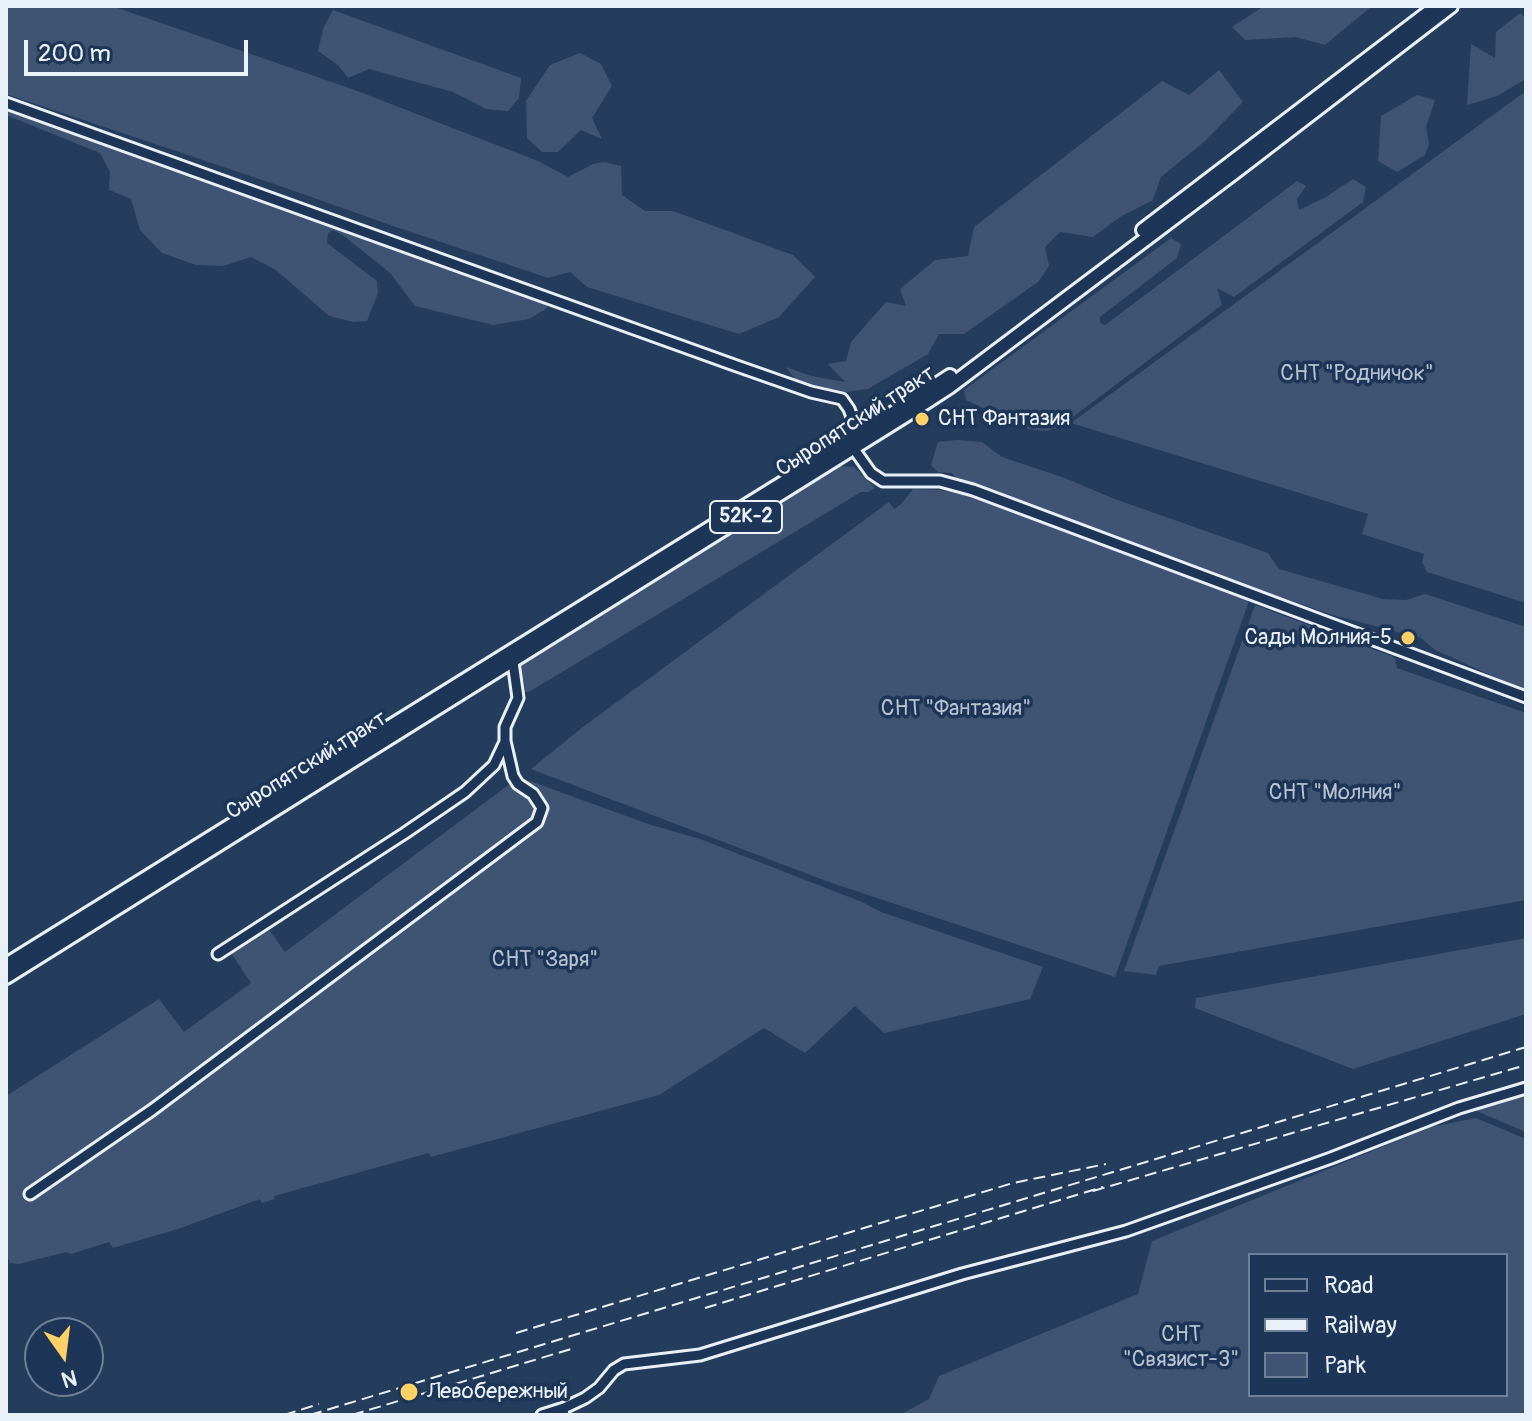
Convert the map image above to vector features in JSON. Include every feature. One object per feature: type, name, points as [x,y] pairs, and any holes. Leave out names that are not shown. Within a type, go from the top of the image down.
[{"type":"main road","name":"Сыропятский тракт","points":[[6,977],[513,662],[852,446],[1437,6]]},
{"type":"main road","name":"Сыропятский тракт","points":[[6,965],[949,387],[1451,6]]},
{"type":"street","points":[[6,103],[734,365],[811,392],[842,399],[855,425],[852,446],[871,473],[883,481],[940,481],[973,490],[1526,697]]},
{"type":"street","points":[[30,1194],[152,1110],[537,822],[542,808],[533,794],[518,784],[513,776],[505,741],[505,727],[518,698],[513,662]]},
{"type":"street","points":[[218,954],[455,800],[494,765],[505,741]]},
{"type":"street","points":[[542,1415],[563,1412],[599,1388],[614,1370],[624,1364],[700,1355],[962,1274],[1126,1231],[1459,1108],[1526,1088]]},
{"type":"green space","points":[[6,6],[112,6],[352,89],[538,161],[568,177],[593,164],[604,162],[621,166],[622,195],[645,211],[673,211],[793,255],[815,277],[779,317],[739,334],[587,287],[570,272],[548,278],[6,94]]},
{"type":"green space","points":[[1264,6],[1372,6],[1325,45],[1296,37],[1245,40],[1232,27]]},
{"type":"green space","points":[[333,10],[521,78],[519,98],[508,111],[486,109],[453,92],[369,69],[348,78],[338,65],[318,51],[323,29]]},
{"type":"green space","points":[[1520,13],[1526,18],[1526,79],[1497,96],[1467,105],[1471,44],[1495,58],[1496,32]]},
{"type":"green space","points":[[580,53],[601,64],[612,86],[592,118],[602,139],[581,130],[558,152],[542,152],[527,138],[526,101],[550,65]]},
{"type":"green space","points":[[1219,70],[1243,102],[1205,141],[1161,177],[1153,200],[1120,217],[1093,237],[1060,232],[1045,247],[1049,266],[1038,282],[964,334],[939,334],[928,354],[868,389],[846,392],[797,382],[786,367],[811,376],[845,382],[828,364],[846,361],[851,342],[886,302],[906,306],[900,289],[935,260],[968,256],[974,227],[1162,81],[1189,95]]},
{"type":"green space","name":"СНТ \"Родничок\"","points":[[1526,91],[1526,603],[1427,572],[1422,562],[1424,554],[1362,534],[1368,514],[1071,423]]},
{"type":"green space","points":[[1417,95],[1435,100],[1426,127],[1429,144],[1425,155],[1397,172],[1378,161],[1381,116]]},
{"type":"green space","points":[[6,104],[551,300],[546,309],[529,319],[493,325],[415,306],[390,273],[333,230],[328,233],[327,243],[377,281],[378,293],[367,321],[353,322],[329,316],[276,270],[251,257],[223,266],[196,265],[162,253],[140,230],[131,199],[109,190],[110,172],[100,153],[6,115]]},
{"type":"green space","points":[[1353,179],[1366,187],[1363,202],[1234,297],[1217,288],[1222,305],[1058,428],[1045,431],[1028,429],[966,400],[964,390],[1171,238],[1181,244],[1177,258],[1100,317],[1100,323],[1105,325],[1297,181],[1306,186],[1297,199],[1299,210]]},
{"type":"green space","points":[[938,442],[982,442],[1002,457],[1268,553],[1279,569],[1383,599],[1406,600],[1425,594],[1526,627],[1526,691],[1435,650],[1421,638],[1333,615],[1193,567],[958,481],[952,473],[938,472],[931,465]]},
{"type":"green space","points":[[839,466],[854,467],[875,488],[861,492],[525,692],[518,670],[521,663]]},
{"type":"green space","name":"СНТ \"Фантазия\"","points":[[913,489],[941,490],[972,497],[1249,601],[1115,977],[829,882],[531,769],[583,727],[889,502],[894,509],[901,504]]},
{"type":"green space","name":"СНТ \"Молния\"","points":[[1255,605],[1391,656],[1397,668],[1526,713],[1526,900],[1159,966],[1156,975],[1124,971]]},
{"type":"green space","name":"СНТ \"Заря\"","points":[[519,777],[648,824],[700,839],[881,912],[1043,967],[1030,999],[884,1033],[855,1006],[805,1053],[764,1028],[659,1095],[431,1157],[429,1153],[274,1196],[275,1199],[262,1203],[260,1199],[178,1229],[113,1248],[109,1242],[71,1254],[66,1252],[19,1264],[10,1263],[6,1254],[6,1096],[159,999],[184,1032],[251,983],[231,953],[268,928],[285,952]]},
{"type":"green space","points":[[1526,938],[1526,1014],[1353,1069],[1195,1008],[1196,998]]},
{"type":"green space","points":[[1526,1096],[1526,1132],[1474,1110]]},
{"type":"green space","name":"СНТ \"Связист-3\"","points":[[1476,1118],[1526,1139],[1526,1415],[900,1415],[929,1399],[939,1376],[1138,1294],[1152,1241],[1431,1127]]},
{"type":"railway","points":[[310,1415],[1526,1047]]},
{"type":"railway","points":[[1093,1191],[1526,1065]]},
{"type":"railway","points":[[516,1333],[1013,1183],[1106,1164]]},
{"type":"railway","points":[[705,1308],[1103,1187]]},
{"type":"railway","points":[[352,1415],[571,1349]]},
{"type":"railway","points":[[284,1415],[319,1404]]},
{"type":"place","name":"СНТ Фантазия","points":[[922,419]]},
{"type":"place","name":"Сады Молния-5","points":[[1408,638]]},
{"type":"place","name":"Левобережный","points":[[409,1392]]}]
